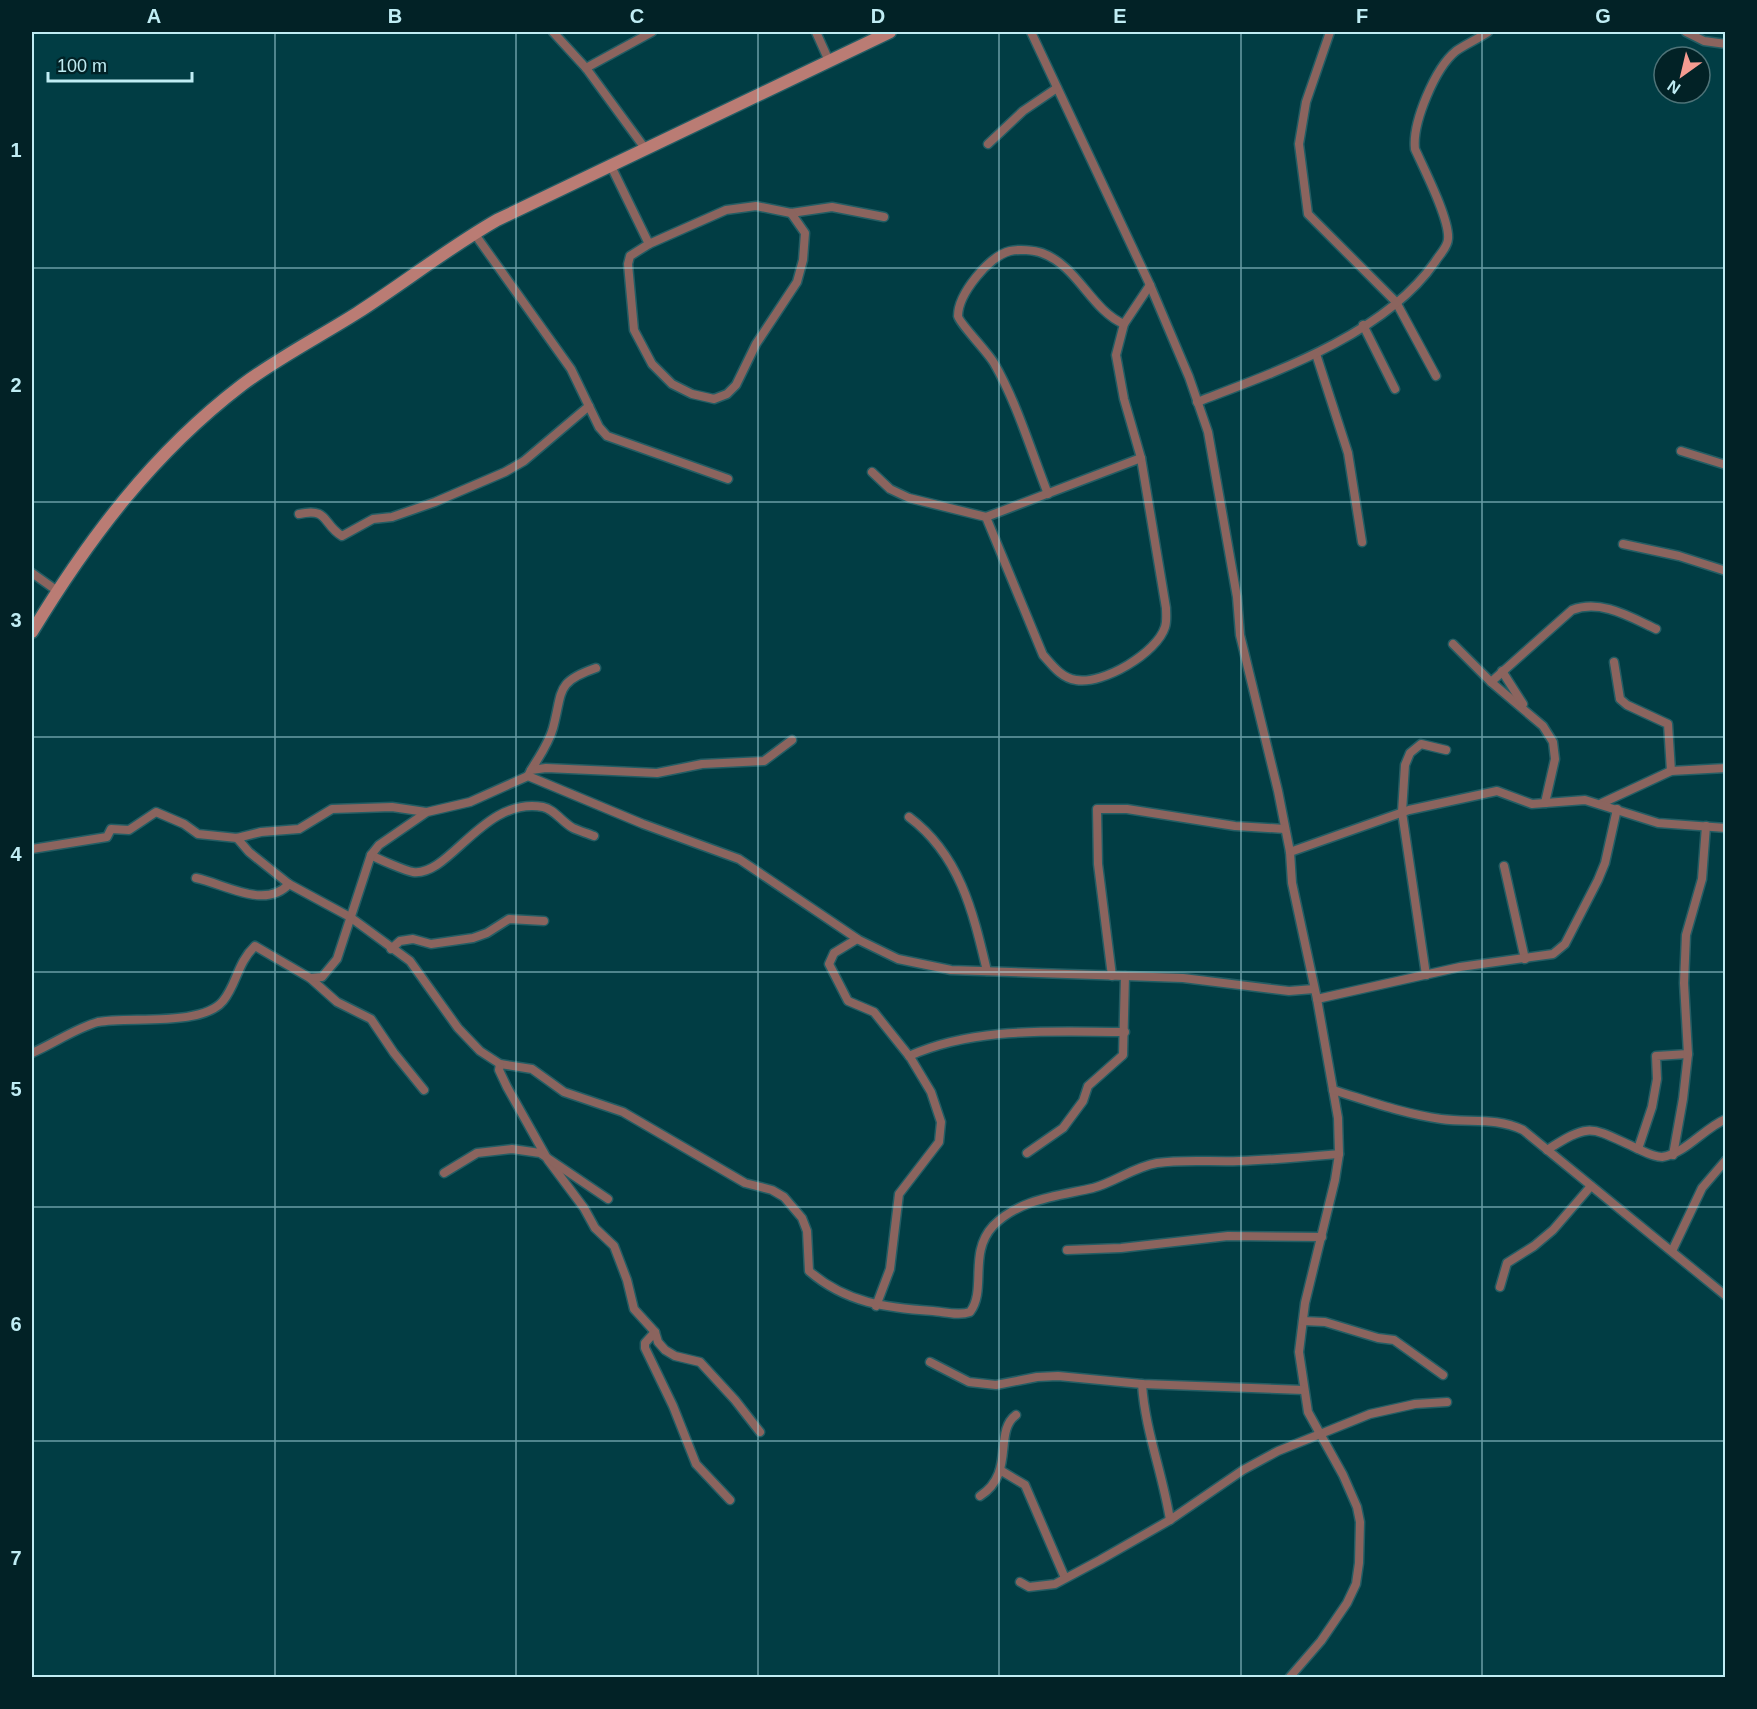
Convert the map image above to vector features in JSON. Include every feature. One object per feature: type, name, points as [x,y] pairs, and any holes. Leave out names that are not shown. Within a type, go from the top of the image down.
[{"type":"street","points":[[553,32],[586,68],[644,147]]},
{"type":"street","points":[[586,68],[652,32]]},
{"type":"street","points":[[816,32],[829,61]]},
{"type":"street","points":[[32,632],[56,590],[113,511],[183,433],[243,384],[358,312],[474,233],[644,147],[890,32]]},
{"type":"street","points":[[1031,32],[1150,285],[1197,402],[1212,449],[1237,597],[1240,635],[1278,791],[1290,852],[1292,883],[1317,999],[1338,1118],[1339,1154],[1322,1237],[1305,1302],[1299,1352],[1308,1412],[1343,1475],[1357,1508],[1360,1522],[1359,1563],[1356,1584],[1347,1604],[1321,1641],[1289,1677]]},
{"type":"street","points":[[1330,32],[1306,102],[1299,144],[1308,214],[1396,302],[1436,376]]},
{"type":"street","points":[[1197,402],[1316,354],[1396,302],[1424,278],[1448,242],[1448,227],[1415,149],[1414,137],[1423,107],[1437,76],[1455,52],[1488,32]]},
{"type":"street","points":[[1686,32],[1693,38],[1725,44]]},
{"type":"street","points":[[988,144],[1023,111],[1057,88]]},
{"type":"street","points":[[610,164],[650,244]]},
{"type":"street","points":[[791,213],[804,233],[803,260],[797,282],[756,344],[736,385],[727,394],[714,399],[692,394],[672,384],[657,372],[634,330],[628,264],[630,256],[650,244],[726,210],[756,206],[791,213],[832,207],[884,217]]},
{"type":"street","points":[[474,233],[571,369],[607,436],[728,479]]},
{"type":"street","points":[[1048,494],[1004,383],[983,345],[961,325],[958,318],[960,304],[968,289],[990,263],[1009,251],[1043,253],[1080,282],[1110,318],[1124,324]]},
{"type":"street","points":[[986,517],[1043,655],[1057,671],[1076,681],[1109,674],[1136,661],[1149,650],[1165,628],[1166,608],[1141,458],[1124,399],[1116,355],[1124,324],[1150,285]]},
{"type":"street","points":[[1363,325],[1395,389]]},
{"type":"street","points":[[1316,354],[1348,453],[1362,542]]},
{"type":"street","points":[[299,514],[311,511],[320,513],[342,536],[380,517],[392,517],[435,502],[524,461],[589,406]]},
{"type":"street","points":[[1681,451],[1725,465]]},
{"type":"street","points":[[872,472],[890,489],[909,498],[986,517],[1141,458]]},
{"type":"street","points":[[1623,544],[1679,556],[1725,571]]},
{"type":"street","points":[[32,573],[56,590]]},
{"type":"street","points":[[1491,682],[1572,610],[1583,606],[1612,609],[1656,629]]},
{"type":"street","points":[[1453,644],[1491,682],[1543,726],[1553,742],[1555,759],[1545,803]]},
{"type":"street","points":[[1614,662],[1620,699],[1627,705],[1668,724],[1671,771]]},
{"type":"street","points":[[530,773],[548,741],[556,705],[566,684],[575,675],[596,668]]},
{"type":"street","points":[[1502,671],[1532,717]]},
{"type":"street","points":[[310,978],[322,977],[337,958],[371,855],[379,844],[427,812],[470,802],[530,773],[546,768],[657,773],[702,764],[764,761],[792,740]]},
{"type":"street","points":[[1426,975],[1402,812],[1406,765],[1410,753],[1421,744],[1446,750]]},
{"type":"street","points":[[1602,803],[1671,771],[1725,768]]},
{"type":"street","points":[[530,773],[643,824],[739,859],[857,939],[915,964],[951,970],[1233,982],[1289,991],[1314,989]]},
{"type":"street","points":[[1290,852],[1402,812],[1497,791],[1532,804],[1585,800],[1602,803],[1658,823],[1725,828]]},
{"type":"street","points":[[371,855],[413,872],[436,867],[463,840],[496,816],[525,805],[546,807],[572,827],[594,836]]},
{"type":"street","points":[[32,849],[107,837],[111,829],[129,830],[156,812],[184,824],[198,834],[237,838],[261,832],[299,829],[332,809],[392,807],[427,812]]},
{"type":"street","points":[[1112,976],[1098,864],[1097,809],[1127,809],[1235,826],[1285,829]]},
{"type":"street","points":[[1317,999],[1460,967],[1553,954],[1565,944],[1605,863],[1617,809]]},
{"type":"street","points":[[909,817],[935,840],[961,880],[972,908],[987,971]]},
{"type":"street","points":[[1673,1155],[1688,1054],[1684,983],[1686,935],[1702,879],[1706,826]]},
{"type":"street","points":[[237,838],[249,852],[289,884],[350,917],[418,968],[435,992],[438,1004],[480,1051],[500,1064],[532,1069],[564,1092],[623,1112],[745,1183],[772,1190],[784,1197],[802,1218],[807,1231],[809,1271],[850,1298],[876,1306],[970,1312],[977,1288],[976,1273],[983,1241],[992,1227],[1025,1204],[1102,1186],[1134,1170],[1156,1163],[1240,1161],[1339,1154]]},
{"type":"street","points":[[1504,866],[1525,959]]},
{"type":"street","points":[[196,878],[235,890],[266,896],[282,892],[289,884]]},
{"type":"street","points":[[391,949],[400,941],[413,939],[431,944],[473,938],[487,933],[509,919],[544,921]]},
{"type":"street","points":[[857,939],[834,953],[830,964],[835,979],[848,1001],[874,1012],[909,1056],[931,1092],[941,1122],[939,1142],[899,1194],[890,1269],[876,1306]]},
{"type":"street","points":[[32,1053],[98,1022],[164,1020],[192,1015],[211,1008],[223,1002],[241,962],[255,946],[310,978],[337,1002],[371,1019],[424,1090]]},
{"type":"street","points":[[1027,1153],[1063,1128],[1083,1101],[1088,1086],[1119,1061],[1123,1055],[1125,976]]},
{"type":"street","points":[[909,1056],[935,1044],[989,1035],[1025,1032],[1125,1032]]},
{"type":"street","points":[[1638,1149],[1652,1107],[1657,1079],[1656,1056],[1688,1054]]},
{"type":"street","points":[[500,1064],[499,1070],[507,1087],[548,1160],[584,1208],[595,1228],[614,1246],[627,1280],[634,1309],[656,1332],[658,1342],[665,1350],[675,1356],[700,1362],[735,1400],[760,1432]]},
{"type":"street","points":[[1333,1090],[1408,1113],[1443,1119],[1504,1121],[1523,1130],[1725,1296]]},
{"type":"street","points":[[1547,1150],[1584,1130],[1599,1131],[1659,1157],[1673,1155],[1710,1125],[1725,1119]]},
{"type":"street","points":[[444,1173],[466,1158],[491,1151],[512,1149],[540,1153],[608,1198]]},
{"type":"street","points":[[1672,1251],[1702,1188],[1725,1160]]},
{"type":"street","points":[[1500,1287],[1507,1263],[1534,1246],[1553,1230],[1591,1186]]},
{"type":"street","points":[[1067,1250],[1121,1248],[1228,1236],[1322,1237]]},
{"type":"street","points":[[1303,1321],[1325,1322],[1378,1338],[1394,1340],[1443,1375]]},
{"type":"street","points":[[656,1332],[645,1343],[645,1348],[673,1406],[680,1430],[696,1464],[730,1500]]},
{"type":"street","points":[[930,1362],[969,1382],[996,1385],[1059,1376],[1142,1384],[1304,1390]]},
{"type":"street","points":[[1142,1384],[1144,1415],[1165,1488],[1170,1520]]},
{"type":"street","points":[[1020,1582],[1029,1587],[1042,1588],[1065,1578],[1170,1520],[1242,1470],[1278,1451],[1320,1436],[1353,1420],[1384,1410],[1447,1402]]},
{"type":"street","points":[[980,1496],[992,1488],[1000,1470],[1007,1427],[1016,1415]]},
{"type":"street","points":[[1000,1470],[1025,1485],[1065,1578]]}]
